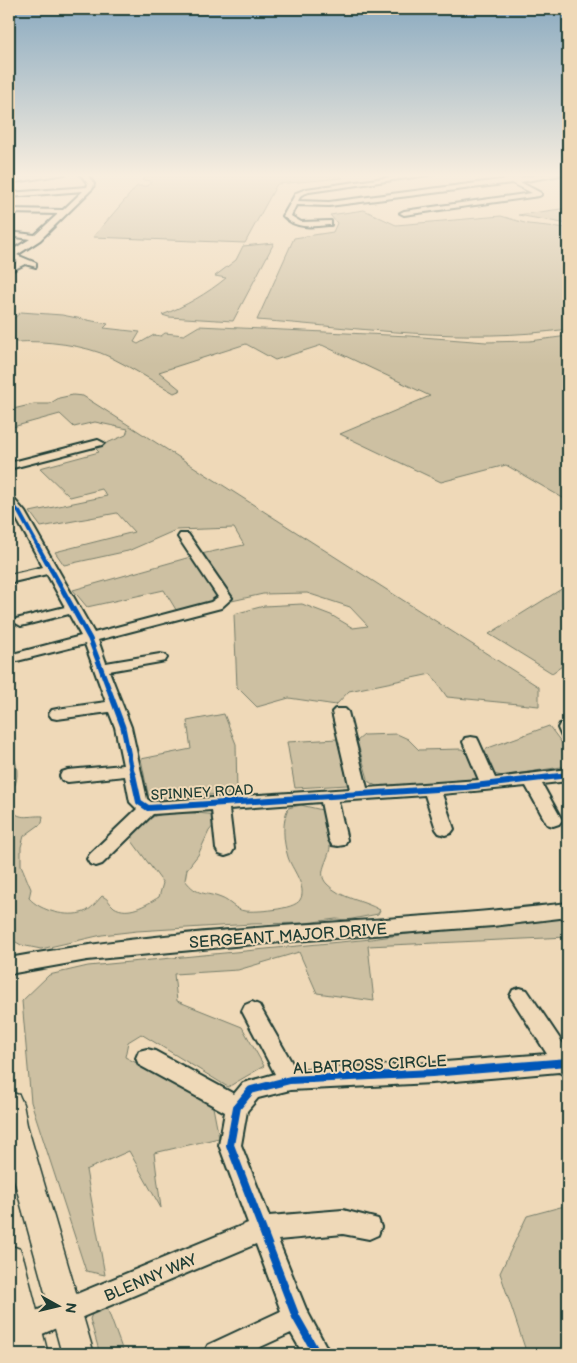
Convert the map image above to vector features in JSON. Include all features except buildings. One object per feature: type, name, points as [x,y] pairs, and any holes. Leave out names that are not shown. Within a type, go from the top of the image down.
[{"type":"main road","points":[[9,1104],[12,1125],[78,1354]]},
{"type":"main road","points":[[9,1260],[22,1339]]},
{"type":"street","points":[[33,266],[10,255],[37,238]]},
{"type":"street","points":[[9,270],[23,262]]},
{"type":"street","points":[[9,466],[98,443]]},
{"type":"street","name":"SPINNEY ROAD","points":[[9,501],[19,512],[90,639],[123,727],[138,802],[148,808],[432,790],[568,775]]},
{"type":"street","points":[[9,659],[216,605],[225,598],[184,537]]},
{"type":"street","points":[[9,578],[51,569]]},
{"type":"street","points":[[21,622],[73,609]]},
{"type":"street","points":[[101,668],[160,658]]},
{"type":"street","points":[[57,714],[115,706]]},
{"type":"street","points":[[340,712],[360,794]]},
{"type":"street","points":[[471,742],[489,784]]},
{"type":"street","points":[[68,776],[132,770]]},
{"type":"street","points":[[531,779],[553,820]]},
{"type":"street","points":[[432,790],[445,829]]},
{"type":"street","points":[[328,796],[338,840]]},
{"type":"street","points":[[220,804],[225,849]]},
{"type":"street","points":[[96,860],[148,808]]},
{"type":"street","name":"SERGEANT MAJOR DRIVE","points":[[9,966],[87,952],[254,936],[493,919],[568,910]]},
{"type":"street","points":[[520,996],[567,1064]]},
{"type":"street","points":[[252,1011],[290,1080]]},
{"type":"street","points":[[147,1058],[237,1106],[230,1145],[296,1317],[317,1354]]},
{"type":"street","name":"ALBATROSS CIRCLE","points":[[237,1106],[252,1090],[290,1080],[567,1064]]},
{"type":"street","name":"BLENNY WAY","points":[[22,1339],[67,1312],[262,1229],[343,1222],[369,1227]]},
{"type":"street","points":[[217,1354],[296,1317]]},
{"type":"shaded area","points":[[108,238],[248,238],[245,243]]},
{"type":"shaded area","points":[[294,238],[568,238],[568,329],[530,333],[452,335],[257,320]]},
{"type":"shaded area","points":[[274,243],[233,321],[162,315],[196,299],[226,278],[215,276],[236,260],[243,246]]},
{"type":"shaded area","points":[[21,312],[62,315],[108,324],[104,328],[140,332],[134,342],[138,344],[154,335],[161,336],[165,333],[184,335],[199,326],[409,336],[486,342],[530,341],[568,336],[568,501],[506,465],[441,482],[340,434],[430,396],[322,345],[275,360],[246,344],[159,372],[181,390],[174,393],[110,357],[89,349],[64,344],[16,342],[9,329],[9,323]]},
{"type":"shaded area","points":[[73,395],[83,396],[539,687],[539,706],[447,697],[431,674],[349,691],[336,705],[289,698],[257,707],[237,687],[234,614],[264,606],[302,604],[331,615],[353,628],[368,626],[350,607],[307,593],[263,594],[178,613],[164,590],[87,607],[73,590],[201,554],[244,545],[234,528],[176,530],[128,551],[64,565],[55,552],[134,532],[117,513],[41,527],[30,512],[107,496],[102,489],[70,497],[40,468],[99,452],[95,448],[126,435],[128,429],[95,422],[74,427],[60,414],[9,428],[9,410],[34,404],[49,404],[59,398]]},
{"type":"shaded area","points":[[568,585],[568,662],[552,673],[489,634]]},
{"type":"shaded area","points":[[224,714],[236,744],[237,793],[149,799],[141,759],[191,749],[187,721]]},
{"type":"shaded area","points":[[549,726],[568,751],[568,766],[502,776],[490,773],[481,754],[488,748]]},
{"type":"shaded area","points":[[397,734],[408,739],[419,750],[461,749],[471,754],[480,776],[477,779],[378,787],[369,782],[357,741],[364,735]]},
{"type":"shaded area","points":[[337,739],[348,785],[295,788],[287,742]]},
{"type":"shaded area","points":[[9,745],[15,760],[17,775],[15,785],[9,789]]},
{"type":"shaded area","points":[[301,805],[322,810],[325,816],[326,834],[330,847],[323,871],[324,880],[339,893],[380,910],[378,914],[347,920],[336,919],[305,923],[252,924],[137,931],[102,935],[41,949],[21,945],[9,938],[9,806],[20,816],[43,816],[42,823],[24,836],[21,847],[21,865],[31,889],[29,898],[47,910],[62,914],[77,914],[87,911],[102,896],[114,907],[125,910],[137,908],[159,897],[163,883],[132,841],[137,829],[145,821],[168,813],[219,815],[220,818],[209,831],[198,855],[187,869],[185,880],[194,889],[221,898],[238,909],[245,911],[274,910],[290,906],[300,900],[302,889],[288,857],[284,838],[284,825],[288,808]]},
{"type":"shaded area","points":[[568,912],[568,937],[368,946],[374,1001],[317,993],[299,952],[238,970],[174,974],[177,1001],[242,1027],[264,1066],[228,1087],[141,1034],[128,1042],[125,1057],[212,1102],[219,1138],[154,1153],[161,1208],[129,1151],[86,1170],[105,1275],[86,1271],[31,1102],[22,1001],[49,975],[88,966],[371,939]]},
{"type":"shaded area","points":[[568,1205],[568,1354],[527,1354],[500,1273],[527,1216]]},
{"type":"shaded area","points":[[96,1304],[106,1305],[124,1354],[100,1354],[90,1319]]},
{"type":"cycle path","points":[[9,501],[19,512],[90,639],[123,727],[139,802],[148,808],[466,787],[568,775]]},
{"type":"cycle path","points":[[317,1354],[296,1317],[230,1145],[237,1107],[251,1090],[290,1080],[432,1073],[568,1062]]}]
